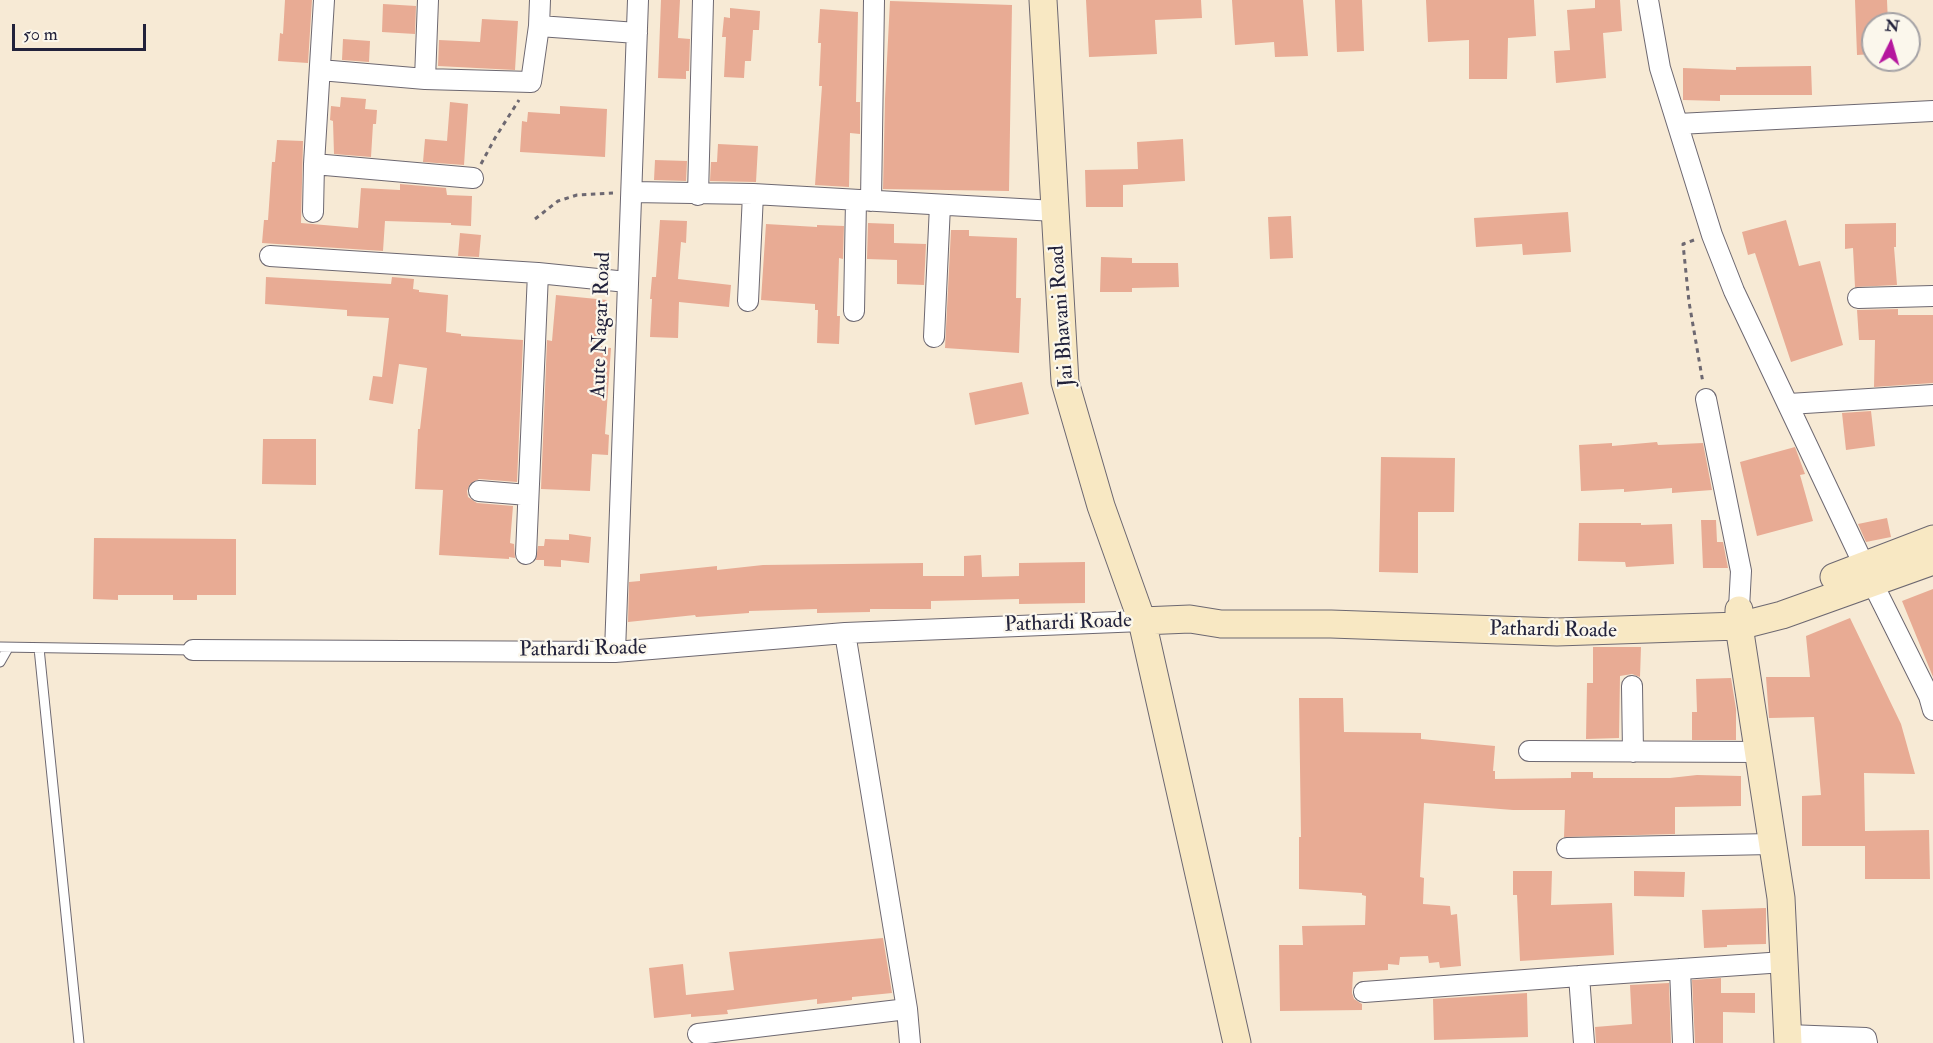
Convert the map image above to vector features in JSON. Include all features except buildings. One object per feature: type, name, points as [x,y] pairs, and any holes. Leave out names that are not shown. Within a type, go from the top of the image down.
[{"type":"street","points":[[313,212],[324,0]]},
{"type":"street","points":[[425,79],[428,0]]},
{"type":"street","points":[[320,70],[425,79],[531,82],[539,26],[540,0]]},
{"type":"street","name":"Aute Nagar Road","points":[[615,652],[638,0]]},
{"type":"street","points":[[698,195],[703,0]]},
{"type":"street","points":[[854,311],[864,200],[874,0]]},
{"type":"street","name":"Jai Bhavani Road","points":[[1043,0],[1065,382],[1101,506],[1142,621],[1237,1043]]},
{"type":"street","points":[[1648,0],[1660,68],[1712,234],[1734,291],[1929,696],[1933,710]]},
{"type":"street","points":[[539,26],[637,33]]},
{"type":"street","points":[[1678,124],[1933,111]]},
{"type":"street","points":[[314,164],[473,178]]},
{"type":"street","points":[[632,192],[698,195],[753,194],[1055,211]]},
{"type":"street","points":[[748,301],[753,194]]},
{"type":"street","points":[[934,337],[940,205]]},
{"type":"street","points":[[270,256],[538,273],[627,282]]},
{"type":"street","points":[[526,554],[538,273]]},
{"type":"street","points":[[1858,297],[1933,296]]},
{"type":"street","points":[[1789,404],[1933,395]]},
{"type":"street","points":[[1706,399],[1741,571],[1739,617],[1781,897],[1788,1039],[1866,1038],[1867,1043]]},
{"type":"street","points":[[479,490],[528,495]]},
{"type":"street","points":[[1868,573],[1933,539]]},
{"type":"street","name":"Pathardi Roade","points":[[192,650],[615,652],[845,633],[1190,619],[1221,624],[1331,624],[1557,632],[1782,615],[1868,573],[1933,561]]},
{"type":"street","points":[[845,633],[907,1009],[910,1043]]},
{"type":"street","points":[[1632,686],[1633,752]]},
{"type":"street","points":[[1528,752],[1758,752]]},
{"type":"street","points":[[1566,848],[1772,844]]},
{"type":"street","points":[[1364,992],[1784,962]]},
{"type":"street","points":[[1680,969],[1683,1043]]},
{"type":"street","points":[[1579,976],[1584,1043]]},
{"type":"street","points":[[698,1034],[907,1009]]},
{"type":"lane","points":[[0,662],[4,647],[192,650]]},
{"type":"lane","points":[[39,648],[79,1043]]},
{"type":"path","points":[[473,178],[495,138],[531,82]]},
{"type":"path","points":[[535,219],[558,201],[577,195],[632,192]]},
{"type":"path","points":[[1706,399],[1689,302],[1683,244],[1712,234]]}]
